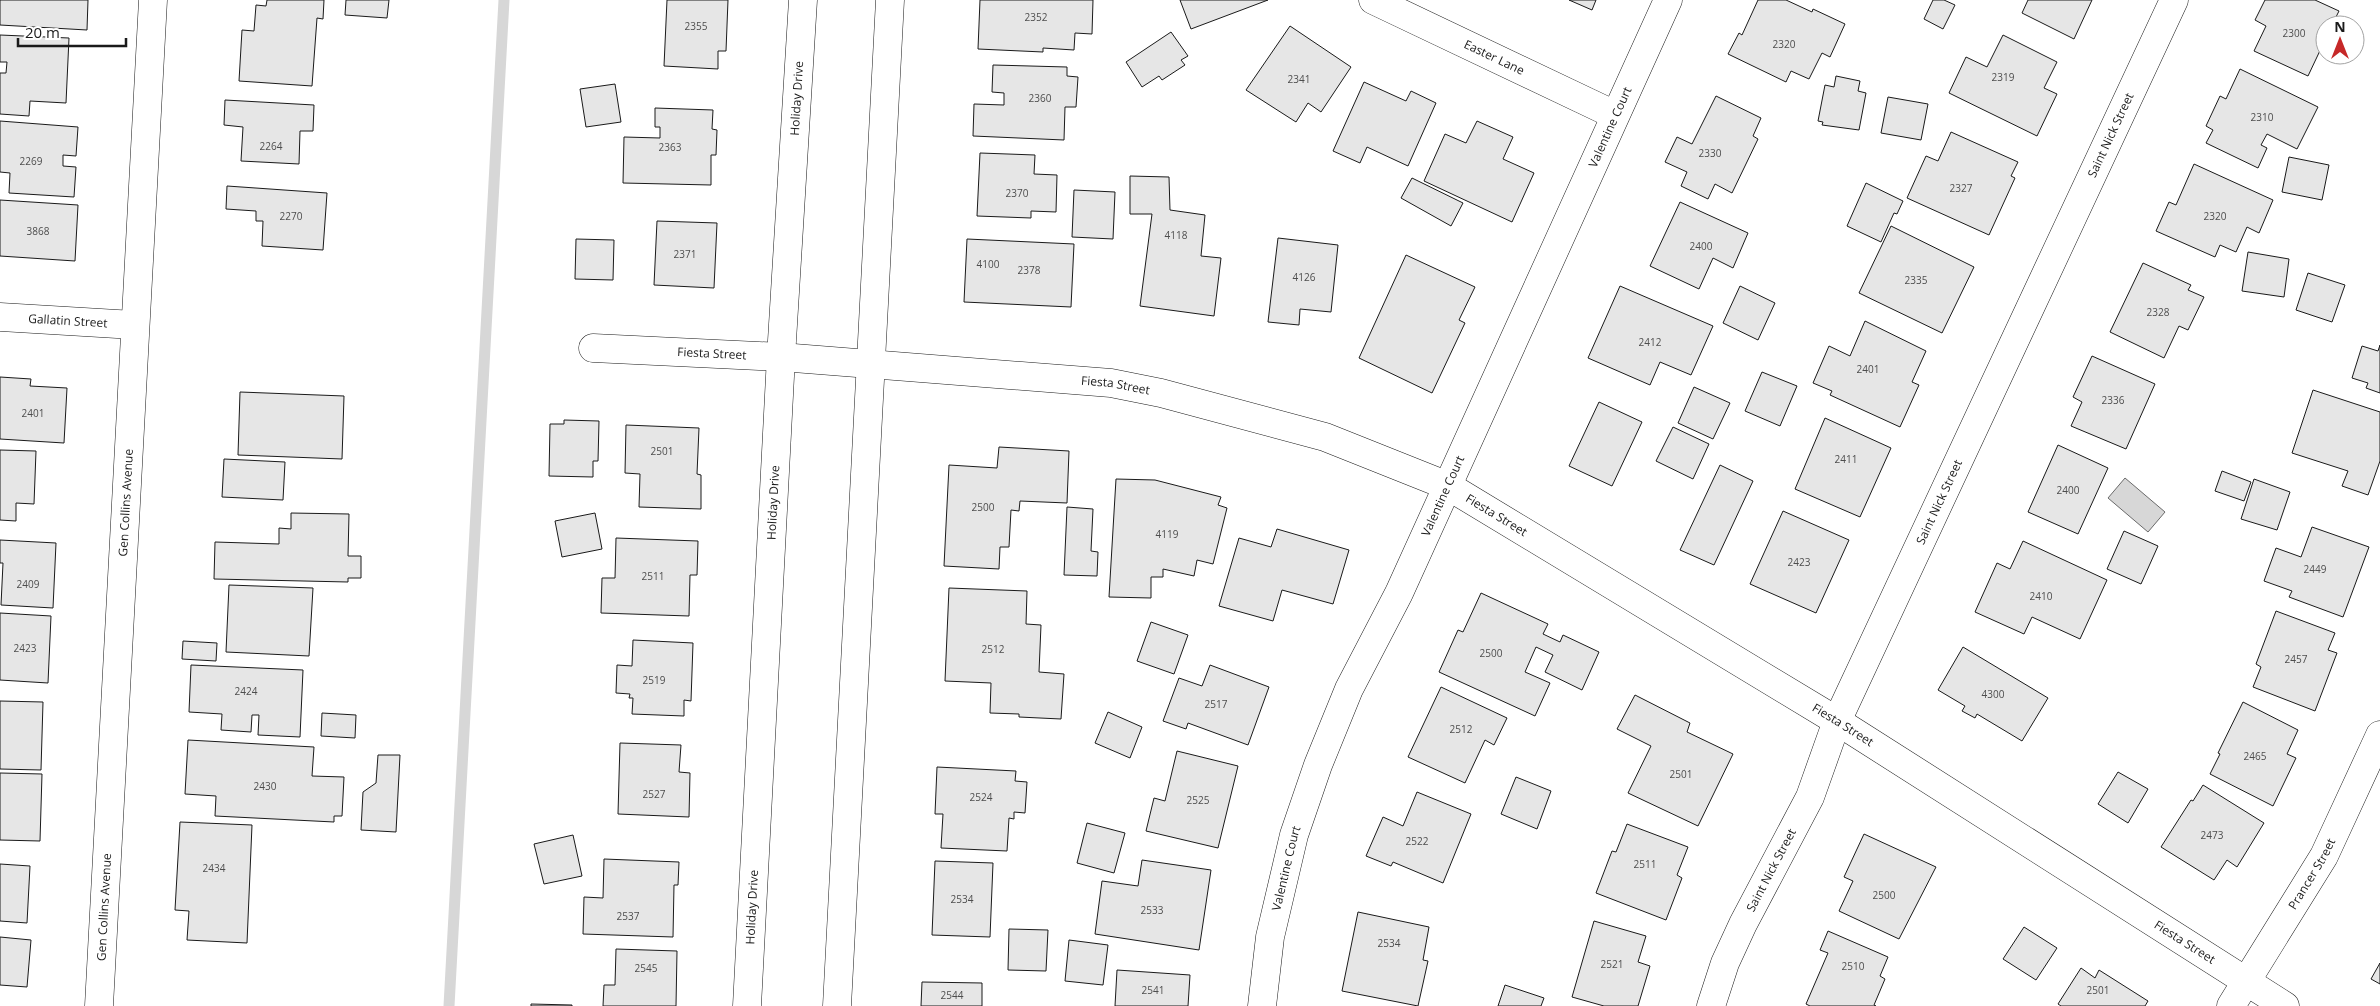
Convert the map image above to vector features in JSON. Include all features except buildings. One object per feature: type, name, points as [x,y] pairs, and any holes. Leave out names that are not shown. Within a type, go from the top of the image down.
[{"type":"street","name":"Gen Collins Avenue","points":[[99,1006],[134,325],[153,0]]},
{"type":"street","name":"Holiday Drive","points":[[746,1006],[781,357],[803,0]]},
{"type":"street","points":[[837,1006],[890,0]]},
{"type":"street","name":"Easter Lane","points":[[1373,0],[1615,115]]},
{"type":"street","name":"Valentine Court","points":[[1262,1006],[1272,928],[1294,835],[1318,765],[1349,689],[1399,593],[1668,0]]},
{"type":"street","name":"Saint Nick Street","points":[[1711,1006],[1725,963],[1743,924],[1810,797],[1837,721],[2174,0]]},
{"type":"street","name":"Gallatin Street","points":[[0,317],[134,325]]},
{"type":"street","name":"Fiesta Street","points":[[593,348],[781,357],[1111,383],[1161,393],[1325,437],[1448,486],[1837,721],[2285,1006]]},
{"type":"street","name":"Prancer Street","points":[[2232,1006],[2324,856],[2380,735]]},
{"type":"shaded area","points":[[2125,478],[2165,512],[2148,532],[2108,498]]},
{"type":"waterway","points":[[449,1006],[504,0]]}]
